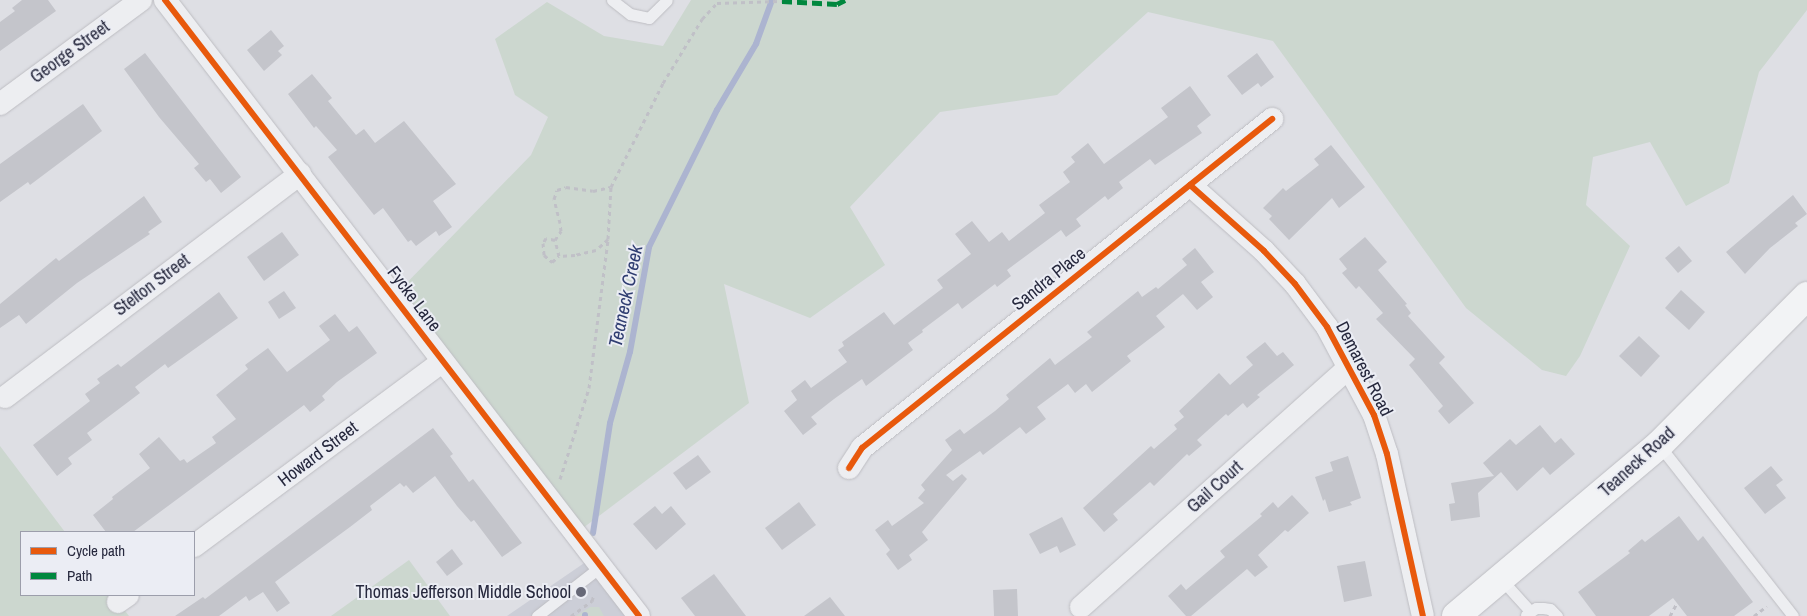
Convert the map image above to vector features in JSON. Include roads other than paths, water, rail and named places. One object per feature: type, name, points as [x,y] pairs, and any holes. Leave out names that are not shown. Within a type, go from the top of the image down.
[{"type":"main road","name":"Teaneck Road","points":[[1456,616],[1659,445],[1807,296]]},
{"type":"street","name":"George Street","points":[[0,104],[141,0]]},
{"type":"street","name":"Fycke Lane","points":[[165,0],[442,362],[547,495],[638,616]]},
{"type":"street","name":"Sandra Place","points":[[849,468],[862,448],[1272,119]]},
{"type":"street","name":"Stelton Street","points":[[5,396],[300,174]]},
{"type":"street","name":"Demarest Road","points":[[1190,185],[1264,251],[1295,284],[1327,327],[1349,367],[1374,415],[1387,454],[1423,616]]},
{"type":"street","name":"Howard Street","points":[[195,545],[442,362]]},
{"type":"street","name":"Gail Court","points":[[1081,607],[1349,367]]},
{"type":"lane","points":[[612,0],[630,14],[649,18],[664,1]]},
{"type":"lane","points":[[1659,445],[1793,616]]},
{"type":"lane","points":[[537,616],[600,567]]},
{"type":"lane","points":[[1501,579],[1528,613],[1543,608],[1550,609],[1557,616]]},
{"type":"waterway","name":"Teaneck Creek","points":[[593,533],[610,423],[630,352],[649,247],[717,110],[756,44],[772,0]]},
{"type":"place","name":"Thomas Jefferson Middle School","points":[[581,592]]}]
